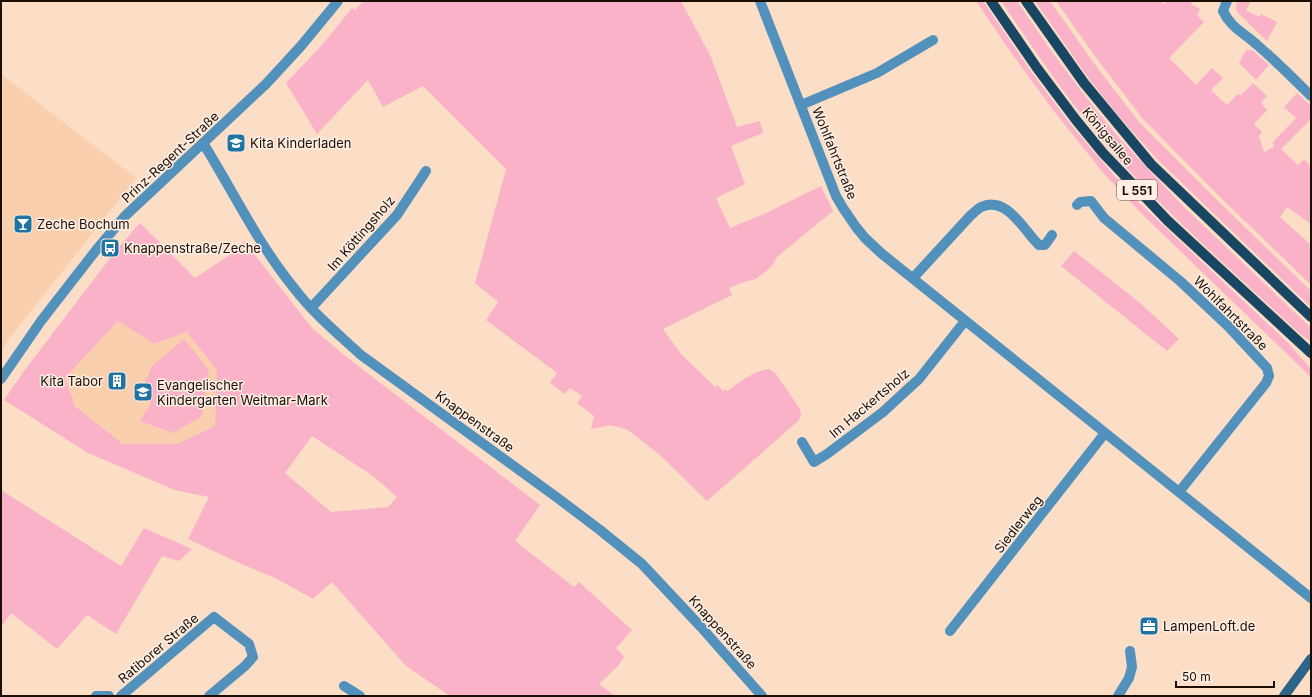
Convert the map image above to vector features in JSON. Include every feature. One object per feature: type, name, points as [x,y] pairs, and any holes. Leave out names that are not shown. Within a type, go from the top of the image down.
[{"type":"main road","name":"Königsallee","points":[[991,1],[1076,120],[1103,153],[1168,221],[1311,353]]},
{"type":"main road","name":"Königsallee","points":[[1026,1],[1084,83],[1151,164],[1311,317]]},
{"type":"main road","points":[[1284,696],[1311,659]]},
{"type":"street","name":"Prinz-Regent-Straße","points":[[1,379],[41,321],[106,239],[138,203],[266,84],[301,46],[338,1]]},
{"type":"street","name":"Wohlfahrtstraße","points":[[760,1],[829,179],[843,208],[865,238],[881,253],[1311,598]]},
{"type":"street","points":[[1228,1],[1223,11],[1227,20],[1255,42],[1311,96]]},
{"type":"street","name":"Wohlfahrtstraße","points":[[801,105],[877,73],[933,40]]},
{"type":"street","name":"Knappenstraße","points":[[203,143],[262,244],[294,289],[335,332],[362,354],[559,499],[642,564],[701,627],[762,696]]},
{"type":"street","name":"Im Köttingsholz","points":[[311,308],[397,215],[426,171]]},
{"type":"street","name":"Wohlfahrtstraße","points":[[1077,205],[1080,202],[1091,201],[1104,218],[1180,281],[1212,310],[1267,368],[1269,376],[1266,383],[1179,492]]},
{"type":"street","points":[[913,278],[980,207],[991,204],[1002,206],[1010,212],[1039,245],[1045,245],[1052,235]]},
{"type":"street","name":"Im Hackertsholz","points":[[802,442],[814,462],[827,454],[883,412],[914,384],[966,321]]},
{"type":"street","name":"Siedlerweg","points":[[950,631],[1106,433]]},
{"type":"street","name":"Ratiborer Straße","points":[[122,696],[214,617],[249,644],[253,657],[245,666],[209,696]]},
{"type":"street","points":[[1118,696],[1129,678],[1132,667],[1130,651]]},
{"type":"street","points":[[344,686],[360,696]]},
{"type":"street","name":"Ratiborer Straße","points":[[96,696],[110,696]]},
{"type":"shaded area","points":[[363,1],[681,1],[711,57],[737,127],[760,121],[763,133],[731,146],[745,184],[716,198],[730,228],[766,213],[821,186],[833,211],[778,256],[771,267],[756,279],[729,288],[732,295],[663,329],[681,354],[715,387],[718,385],[723,391],[725,389],[727,391],[752,374],[769,369],[776,374],[800,409],[801,416],[798,421],[707,501],[661,456],[628,430],[611,425],[591,429],[594,416],[577,403],[582,396],[570,388],[565,394],[550,383],[557,373],[486,320],[498,302],[475,283],[506,169],[423,86],[383,107],[368,80],[317,134],[286,83],[322,45],[352,8],[355,10]]},
{"type":"shaded area","points":[[976,1],[983,1],[1032,73],[1071,125],[1131,195],[1289,344],[1311,369],[1311,377],[1146,218],[1105,175],[1053,110]]},
{"type":"shaded area","points":[[1001,1],[1017,1],[1054,55],[1119,138],[1183,206],[1311,328],[1311,342],[1298,332],[1177,219],[1109,148],[1066,94]]},
{"type":"shaded area","points":[[1035,1],[1050,1],[1093,62],[1139,122],[1311,291],[1311,307],[1156,158],[1117,114],[1089,79]]},
{"type":"shaded area","points":[[1056,1],[1160,1],[1165,4],[1167,1],[1192,1],[1191,4],[1200,9],[1197,15],[1204,22],[1169,58],[1196,85],[1212,68],[1223,78],[1211,90],[1227,105],[1238,94],[1241,95],[1253,83],[1267,96],[1261,103],[1267,110],[1254,124],[1262,132],[1259,136],[1264,152],[1274,147],[1273,142],[1296,118],[1284,107],[1297,93],[1311,106],[1311,119],[1281,149],[1298,165],[1304,159],[1311,166],[1311,224],[1287,207],[1280,217],[1311,245],[1311,285],[1220,197],[1143,119],[1097,59]]},
{"type":"shaded area","points":[[1237,1],[1251,1],[1246,10],[1259,17],[1261,14],[1277,22],[1267,41],[1239,14],[1236,9]]},
{"type":"shaded area","points":[[1246,50],[1252,50],[1269,65],[1256,80],[1239,63]]},
{"type":"shaded area","points":[[1,74],[136,178],[9,339],[1,352]]},
{"type":"shaded area","points":[[140,223],[195,278],[228,256],[244,241],[312,328],[349,359],[540,505],[515,541],[574,587],[579,582],[632,630],[616,648],[624,657],[618,666],[599,684],[615,696],[450,696],[406,666],[332,582],[313,599],[277,579],[188,539],[209,497],[175,490],[88,453],[4,400],[24,371],[114,253]],"holes":[[[118,321],[154,344],[187,332],[217,371],[215,426],[177,444],[123,444],[75,406],[65,378]],[[312,436],[373,476],[397,497],[388,507],[331,512],[285,473]]]},
{"type":"shaded area","points":[[1074,251],[1139,302],[1179,339],[1167,351],[1061,266]]},
{"type":"shaded area","name":"Evangelischer Kindergarten Weitmar-Mark","points":[[118,321],[154,344],[187,332],[217,371],[215,426],[177,444],[123,444],[75,406],[65,378]]},
{"type":"shaded area","points":[[184,339],[209,370],[202,416],[173,433],[140,421],[151,403],[141,391],[152,366]]},
{"type":"shaded area","points":[[1,490],[121,566],[144,528],[192,549],[179,561],[162,556],[116,634],[87,615],[57,649],[11,613],[1,627]]},
{"type":"place","name":"Kita Kinderladen","points":[[236,143]]},
{"type":"place","name":"Zeche Bochum","points":[[23,224]]},
{"type":"place","name":"Knappenstraße/Zeche","points":[[110,248]]},
{"type":"place","name":"Kita Tabor","points":[[117,381]]},
{"type":"place","name":"Evangelischer Kindergarten Weitmar-Mark","points":[[143,392]]},
{"type":"place","name":"LampenLoft.de","points":[[1149,626]]}]
